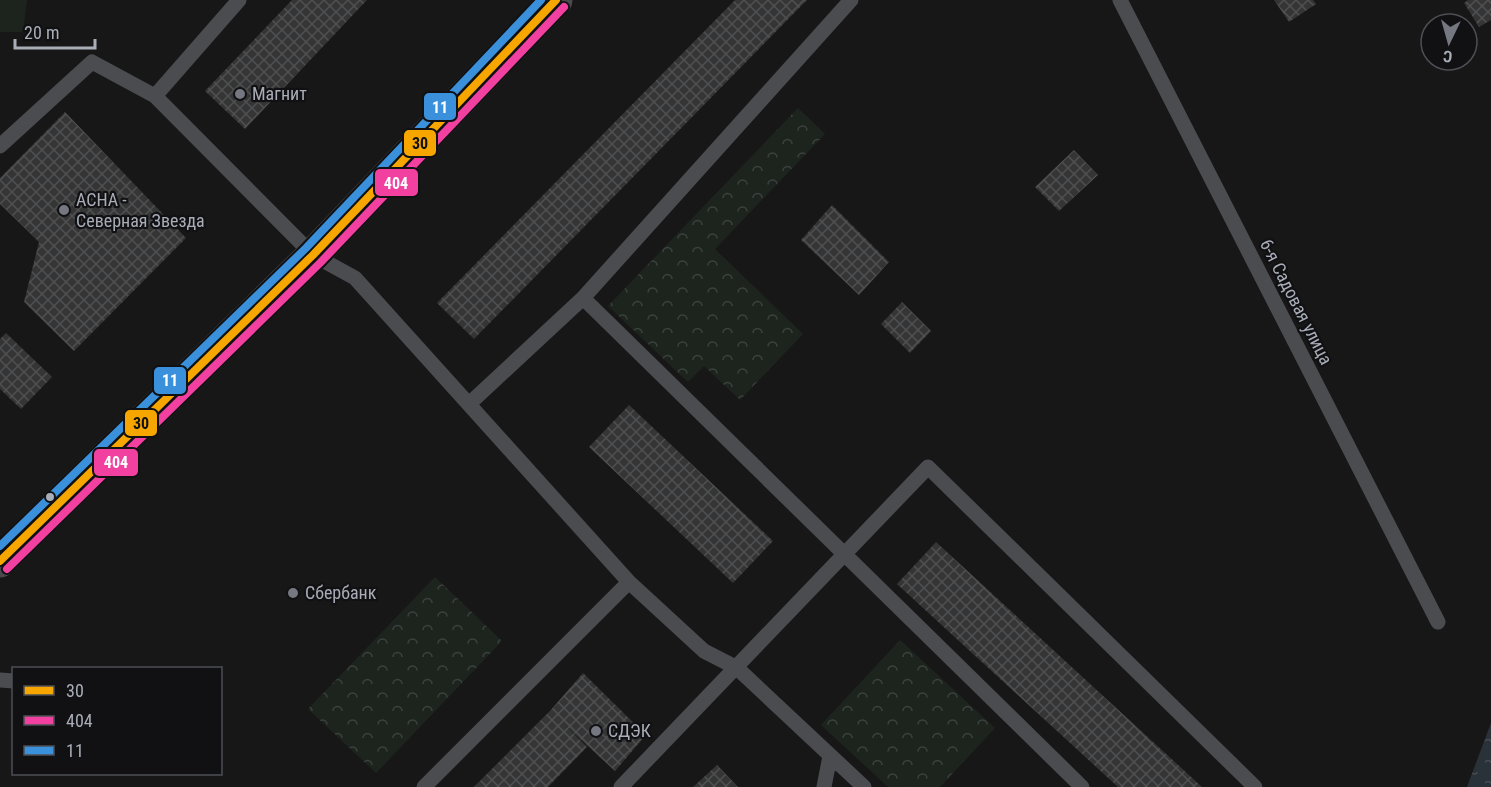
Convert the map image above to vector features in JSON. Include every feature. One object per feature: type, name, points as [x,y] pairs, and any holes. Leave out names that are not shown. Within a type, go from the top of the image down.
[{"type":"main road","points":[[0,561],[313,255],[556,0]]},
{"type":"lane","points":[[154,96],[239,0]]},
{"type":"lane","points":[[469,404],[583,297],[851,0]]},
{"type":"lane","name":"6-я Садовая улица","points":[[1120,0],[1438,622]]},
{"type":"lane","points":[[0,146],[92,62],[154,96],[313,255],[355,279],[629,582],[704,651],[737,668],[864,787]]},
{"type":"lane","points":[[583,297],[1082,787]]},
{"type":"lane","points":[[621,787],[928,467],[1255,787]]},
{"type":"lane","points":[[424,787],[629,582]]},
{"type":"lane","points":[[824,787],[830,756]]},
{"type":"green space","points":[[0,0],[27,0],[23,32],[0,32]]},
{"type":"green space","points":[[798,108],[825,134],[715,249],[803,334],[740,400],[704,366],[688,382],[608,306]]},
{"type":"green space","points":[[435,577],[502,641],[376,773],[308,709]]},
{"type":"green space","points":[[900,640],[995,728],[940,787],[888,787],[821,725]]},
{"type":"water","points":[[1491,723],[1491,787],[1467,787]]},
{"type":"building","points":[[292,0],[367,0],[245,129],[205,91]]},
{"type":"building","points":[[735,0],[807,0],[474,339],[437,303]]},
{"type":"building","points":[[1274,0],[1313,0],[1316,4],[1289,22]]},
{"type":"building","points":[[1468,0],[1491,0],[1491,20],[1479,27],[1479,12],[1470,12],[1464,3]]},
{"type":"building","points":[[65,112],[186,238],[74,351],[24,302],[39,242],[0,204],[0,178]]},
{"type":"building","points":[[1074,150],[1098,175],[1059,211],[1035,187]]},
{"type":"building","points":[[832,205],[889,262],[859,295],[801,240]]},
{"type":"building","points":[[902,302],[931,331],[910,353],[881,324]]},
{"type":"building","points":[[6,333],[52,377],[21,409],[0,389],[0,339]]},
{"type":"building","points":[[629,405],[773,541],[733,583],[589,447]]},
{"type":"building","points":[[936,542],[1202,787],[1118,787],[897,584]]},
{"type":"building","points":[[583,673],[646,735],[615,771],[564,724],[587,747],[548,787],[474,787],[550,711]]},
{"type":"building","points":[[717,765],[738,787],[693,787]]},
{"type":"transit line","name":"11","points":[[0,546],[306,248],[541,0]]},
{"type":"transit line","name":"30","points":[[0,561],[313,255],[556,0]]},
{"type":"transit line","name":"404","points":[[7,569],[320,263],[564,7]]},
{"type":"place","name":"Магнит","points":[[240,94]]},
{"type":"place","name":"АСНА - Северная Звезда","points":[[64,210]]},
{"type":"place","name":"Сбербанк","points":[[293,593]]},
{"type":"place","name":"СДЭК","points":[[596,731]]}]
